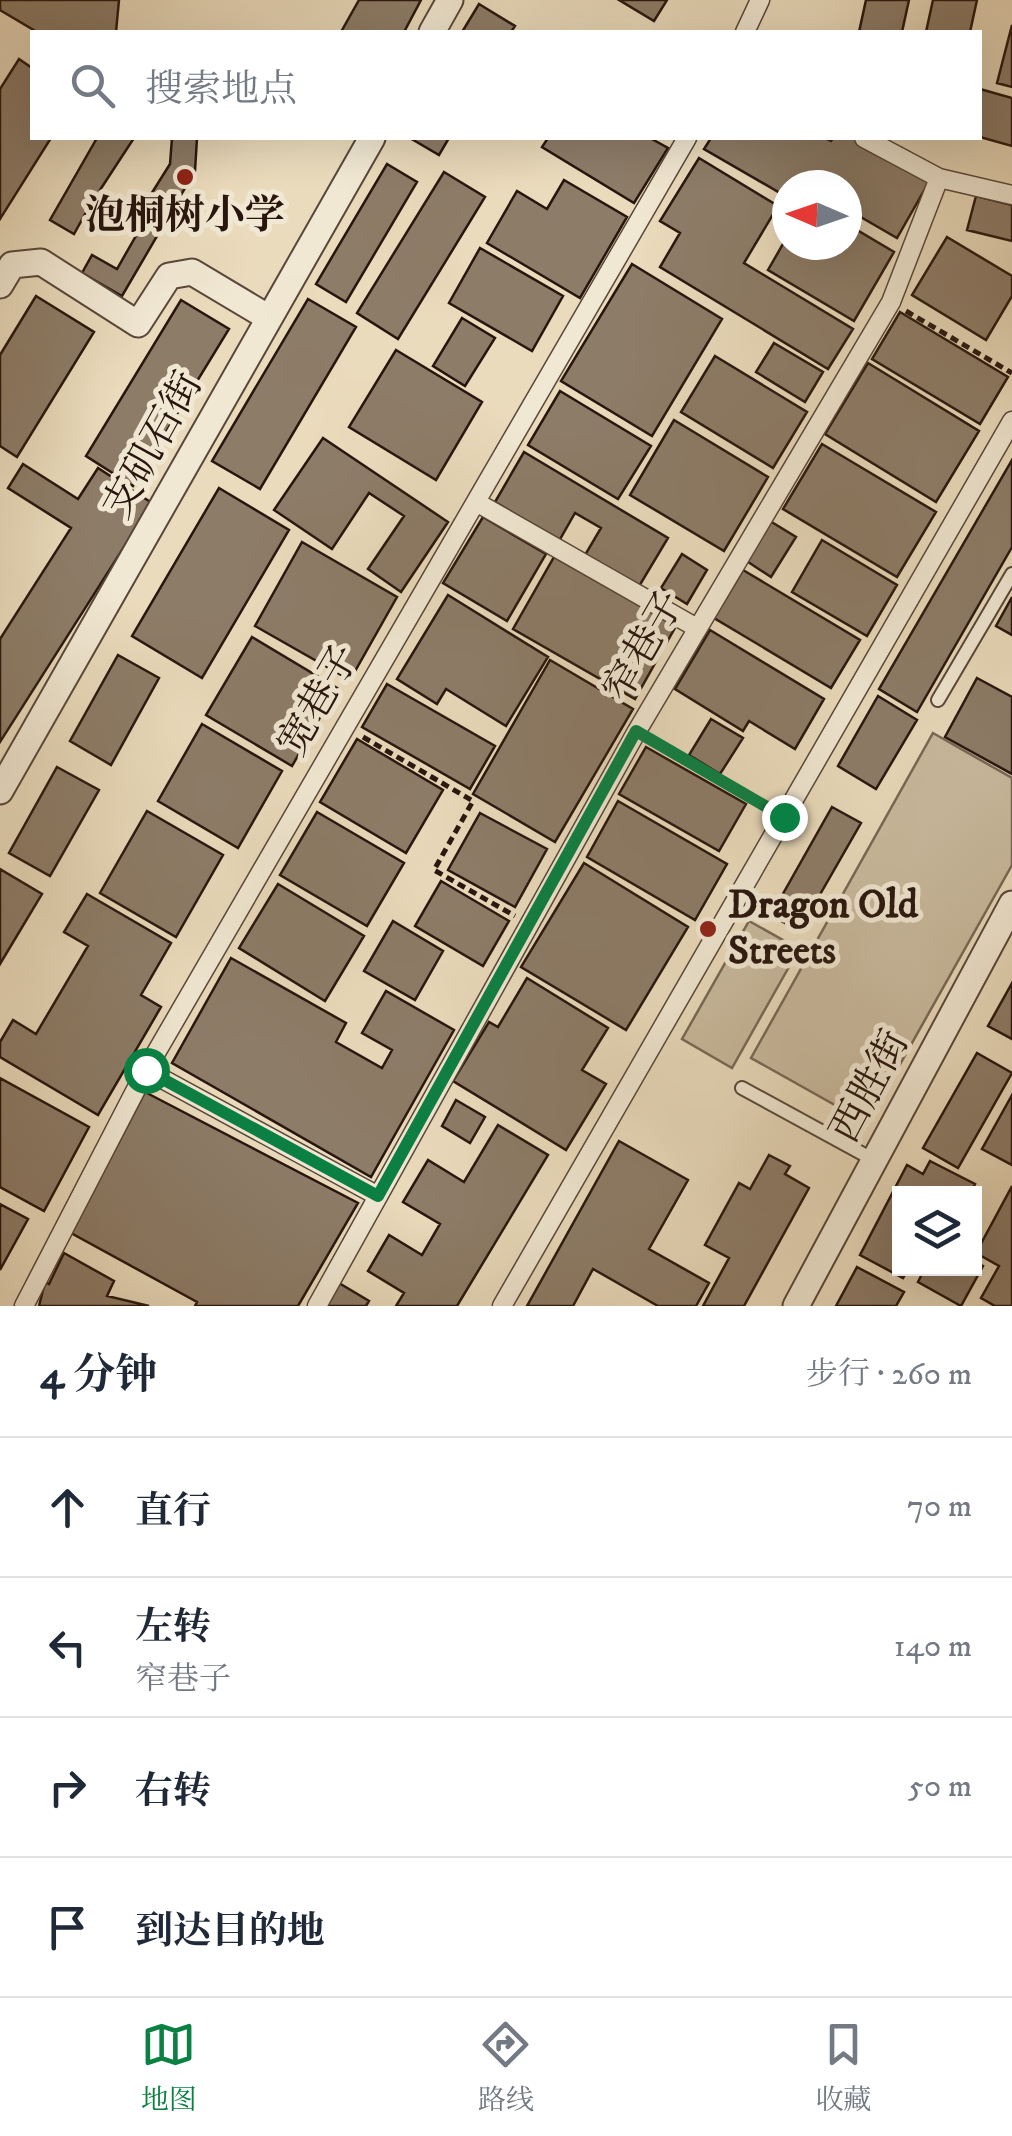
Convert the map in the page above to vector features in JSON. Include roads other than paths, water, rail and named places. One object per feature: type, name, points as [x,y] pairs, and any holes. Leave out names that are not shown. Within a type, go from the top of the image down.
[{"type":"street","points":[[433,30],[450,0]]},
{"type":"street","points":[[745,30],[760,0]]},
{"type":"street","name":"支矶石街","points":[[0,791],[371,140]]},
{"type":"street","name":"宽巷子","points":[[24,1306],[146,1070],[685,140]]},
{"type":"street","points":[[868,140],[938,178],[1012,195]]},
{"type":"street","name":"窄巷子","points":[[317,1306],[636,731],[890,302],[938,178]]},
{"type":"street","points":[[0,285],[12,264],[41,262],[138,324],[168,276],[192,272],[269,318]]},
{"type":"street","points":[[502,1306],[1012,420]]},
{"type":"street","points":[[476,502],[697,628]]},
{"type":"street","name":"西胜街","points":[[796,1306],[1012,904]]},
{"type":"street","points":[[146,1070],[378,1196]]},
{"type":"lane","points":[[938,700],[1012,574]]},
{"type":"lane","points":[[742,1088],[874,1160]]},
{"type":"place","name":"泡桐树小学","points":[[185,177]]},
{"type":"place","name":"Dragon Old Streets","points":[[708,929]]}]
